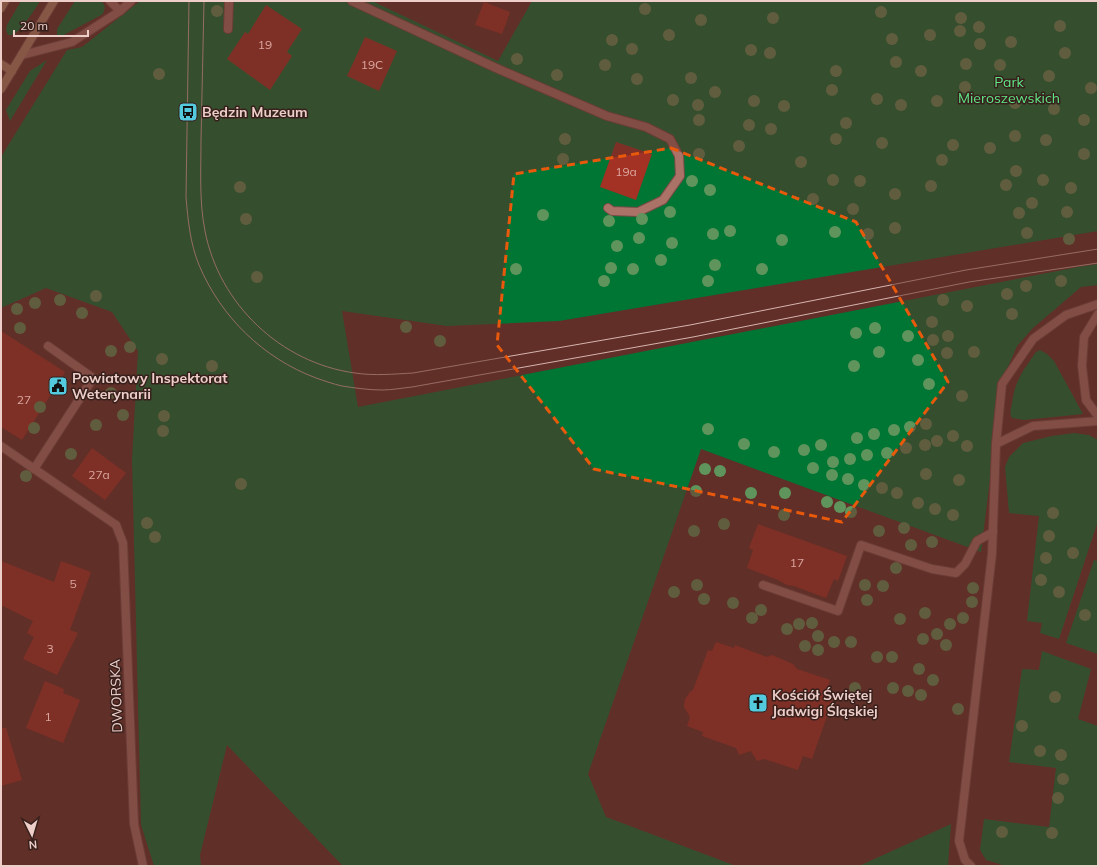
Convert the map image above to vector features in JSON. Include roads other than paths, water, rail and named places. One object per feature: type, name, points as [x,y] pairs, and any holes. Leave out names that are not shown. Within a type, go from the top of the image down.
[{"type":"street","points":[[1,8],[5,1]]},
{"type":"street","points":[[1,89],[54,1]]},
{"type":"street","points":[[110,1],[120,10]]},
{"type":"street","points":[[22,54],[72,42],[120,10],[130,1]]},
{"type":"street","points":[[228,30],[229,1]]},
{"type":"street","points":[[352,1],[496,68],[607,116],[646,127],[670,138],[679,156],[680,176],[663,200],[638,212],[612,212],[608,208]]},
{"type":"street","points":[[1,64],[12,71]]},
{"type":"street","points":[[971,866],[965,860],[959,841],[992,554],[996,444],[1002,384],[1033,339],[1066,315],[1098,304]]},
{"type":"street","points":[[1098,314],[1084,337],[1082,366],[1086,400],[1098,416]]},
{"type":"street","points":[[1,446],[34,469],[93,378],[48,346]]},
{"type":"street","points":[[996,444],[1033,426],[1098,421]]},
{"type":"street","name":"DWORSKA","points":[[34,469],[116,525],[123,543],[134,824],[142,866]]},
{"type":"street","points":[[763,585],[838,611],[860,545],[932,569],[956,573],[965,564],[977,541],[993,532]]},
{"type":"tram line","points":[[189,1],[186,197],[191,240],[199,265],[219,302],[246,334],[261,347],[297,370],[335,384],[377,390],[412,387],[693,337],[969,282],[1098,263]]},
{"type":"tram line","points":[[204,1],[201,197],[203,220],[212,258],[224,283],[239,305],[258,326],[279,343],[302,357],[328,367],[362,374],[413,373],[690,325],[966,270],[1098,249]]},
{"type":"place","name":"Będzin Muzeum","points":[[188,112]]},
{"type":"place","name":"Powiatowy Inspektorat Weterynarii","points":[[58,386]]},
{"type":"place","name":"Kościół Świętej Jadwigi Śląskiej","points":[[758,703]]},
{"type":"park label","name":"Park Mieroszewskich","points":[[1009,90]]}]
